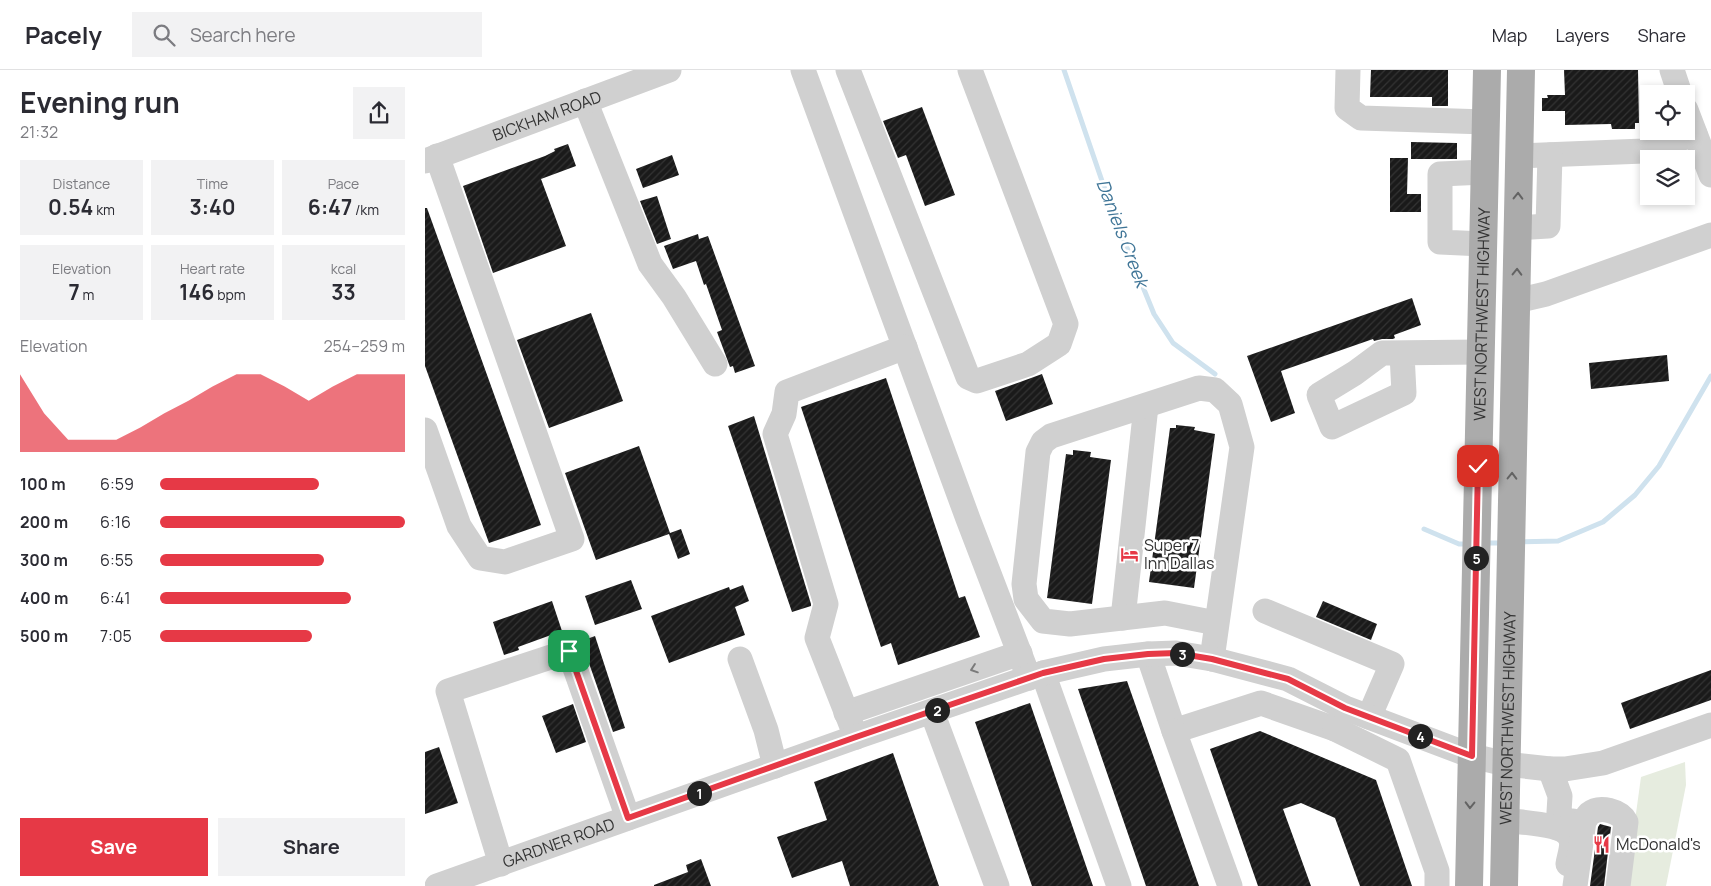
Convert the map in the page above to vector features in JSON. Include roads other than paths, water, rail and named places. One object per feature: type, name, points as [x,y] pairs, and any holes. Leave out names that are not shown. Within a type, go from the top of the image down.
[{"type":"main road","name":"WEST NORTHWEST HIGHWAY","points":[[1469,886],[1487,70]]},
{"type":"main road","name":"WEST NORTHWEST HIGHWAY","points":[[1504,886],[1521,70]]},
{"type":"main road","points":[[1483,244],[1517,236]]},
{"type":"street","name":"BICKHAM ROAD","points":[[431,159],[669,70]]},
{"type":"street","points":[[803,70],[968,519],[1020,653],[1036,675],[1119,886]]},
{"type":"street","points":[[848,70],[967,377],[977,381],[1028,364],[1059,344],[1066,324],[970,70]]},
{"type":"street","points":[[1348,70],[1347,108],[1361,118],[1486,122]]},
{"type":"street","points":[[1672,70],[1677,85]]},
{"type":"street","points":[[585,101],[650,264],[674,297],[715,364]]},
{"type":"street","points":[[1695,134],[1711,175]]},
{"type":"street","points":[[1519,156],[1644,151],[1677,140]]},
{"type":"street","points":[[1517,236],[1548,226],[1550,155]]},
{"type":"street","points":[[425,430],[459,526],[480,558],[505,562],[573,539],[431,159]]},
{"type":"street","points":[[1483,244],[1440,242],[1440,174],[1485,172]]},
{"type":"street","points":[[1516,302],[1546,294],[1711,235]]},
{"type":"street","points":[[856,737],[817,638],[826,604],[775,434],[784,414],[787,392],[905,347]]},
{"type":"street","points":[[1402,354],[1481,352]]},
{"type":"street","points":[[1212,659],[1242,447],[1230,404],[1215,390],[1199,388],[1051,436],[1043,442],[1038,452],[1024,584],[1026,599],[1043,621],[1070,624],[1165,613],[1216,623]]},
{"type":"street","points":[[1123,618],[1146,406]]},
{"type":"street","points":[[1265,611],[1392,664],[1369,717]]},
{"type":"street","points":[[501,864],[448,691],[569,651],[628,818]]},
{"type":"street","points":[[846,713],[1020,653]]},
{"type":"street","name":"GARDNER ROAD","points":[[437,886],[1036,675],[1104,659],[1176,653],[1212,659],[1288,679],[1340,718],[1369,717],[1472,756],[1507,764],[1550,769],[1565,769],[1603,763],[1711,725]]},
{"type":"street","points":[[1148,654],[1230,886]]},
{"type":"street","points":[[740,659],[766,730],[775,766]]},
{"type":"street","points":[[1174,731],[1261,703],[1340,718],[1398,760],[1437,871],[1437,886]]},
{"type":"street","points":[[932,712],[997,886]]},
{"type":"street","points":[[1550,769],[1560,796],[1558,828]]},
{"type":"street","points":[[1558,828],[1597,811],[1609,810],[1623,816],[1626,822],[1618,886]]},
{"type":"street","points":[[1575,886],[1584,821],[1589,814]]},
{"type":"street","points":[[1505,820],[1558,828],[1567,833],[1571,840],[1565,886]]},
{"type":"waterway","name":"Daniels Creek","points":[[1064,70],[1114,216],[1154,314],[1173,343],[1215,374]]},
{"type":"waterway","name":"Daniels Creek","points":[[1518,542],[1558,541],[1603,522],[1635,495],[1659,466],[1711,376]]},
{"type":"waterway","name":"Daniels Creek","points":[[1424,529],[1459,544],[1467,544]]},
{"type":"waterway","name":"Daniels Creek","points":[[1483,543],[1502,543]]},
{"type":"place","name":"Super 7 Inn Dallas","points":[[1130,554]]},
{"type":"place","name":"McDonald's","points":[[1602,844]]}]
